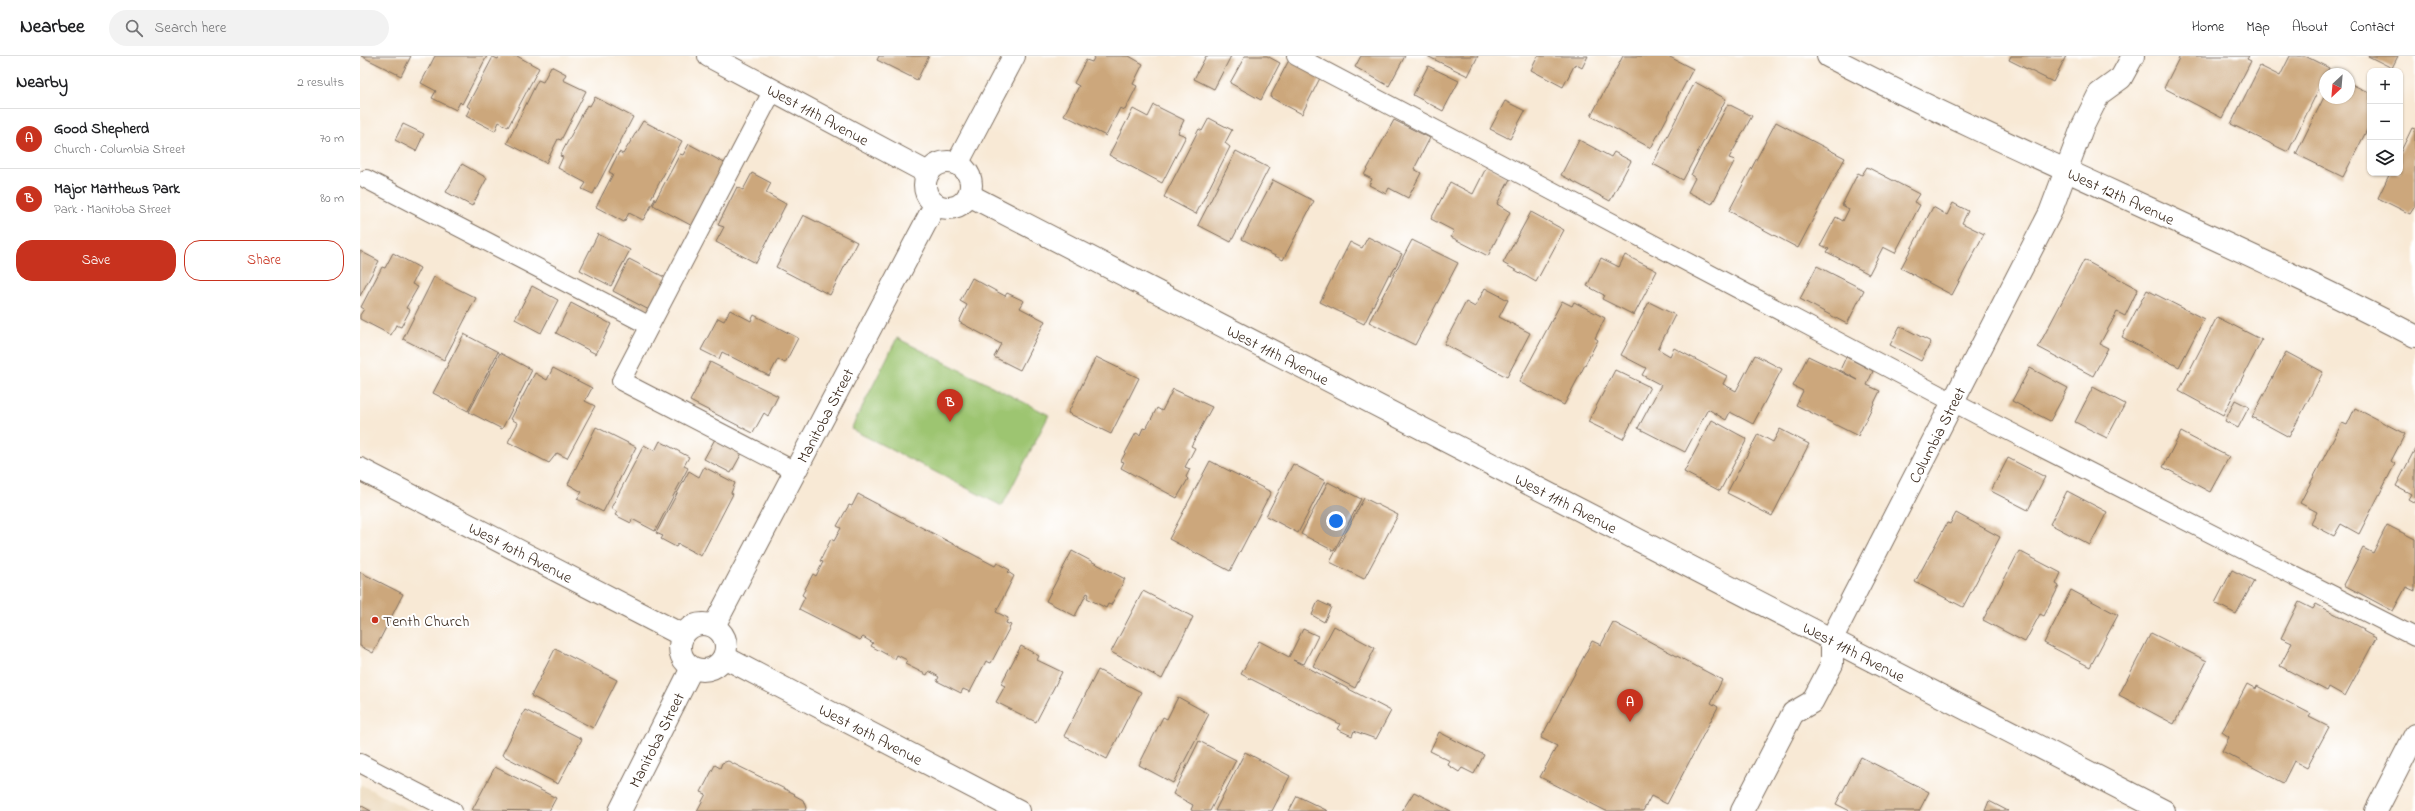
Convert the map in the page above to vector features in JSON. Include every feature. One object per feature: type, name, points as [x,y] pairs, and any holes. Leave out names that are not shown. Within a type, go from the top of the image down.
[{"type":"street","name":"West 11th Avenue","points":[[709,56],[928,173]]},
{"type":"street","points":[[957,164],[1014,56]]},
{"type":"street","name":"West 12th Avenue","points":[[1828,56],[1919,103],[2329,291],[2415,336]]},
{"type":"street","name":"Columbia Street","points":[[1742,811],[1793,713],[1812,702],[1832,664],[1832,638],[2050,213],[2082,128],[2099,94],[2121,78],[2133,56]]},
{"type":"street","points":[[950,162],[957,164],[965,169],[970,177],[971,186],[969,195],[964,203],[955,207],[945,208],[936,205],[929,199],[925,191],[928,173],[941,163],[950,162]]},
{"type":"street","name":"West 11th Avenue","points":[[969,195],[1832,638],[2164,811]]},
{"type":"street","name":"Manitoba Street","points":[[714,626],[936,205]]},
{"type":"street","name":"West 10th Avenue","points":[[360,469],[682,635]]},
{"type":"street","points":[[696,624],[714,626],[725,640],[726,648],[724,657],[719,664],[710,669],[701,670],[692,668],[680,654],[682,635],[696,624]]},
{"type":"street","name":"West 10th Avenue","points":[[724,657],[1019,811]]},
{"type":"street","name":"Manitoba Street","points":[[620,811],[692,668]]},
{"type":"street","points":[[2376,811],[2415,735]]},
{"type":"lane","points":[[1296,56],[1953,401],[2415,637]]},
{"type":"lane","points":[[773,90],[621,381],[795,471]]},
{"type":"lane","points":[[366,179],[650,326]]},
{"type":"lane","points":[[360,763],[453,811]]},
{"type":"shaded area","points":[[360,784],[411,811],[360,811]]},
{"type":"green space","points":[[897,338],[1049,415],[1002,506],[851,429]]},
{"type":"building","points":[[361,56],[411,56],[401,76]]},
{"type":"building","points":[[435,56],[487,56],[462,104],[460,102],[456,110],[432,98],[436,91],[421,83]]},
{"type":"building","points":[[500,56],[517,56],[539,68],[508,127],[499,122],[495,131],[466,116],[470,108],[467,106],[493,57],[498,59]]},
{"type":"building","points":[[879,56],[929,56],[917,80],[877,60]]},
{"type":"building","points":[[1095,56],[1129,56],[1143,64],[1133,84],[1137,86],[1125,110],[1120,108],[1106,136],[1064,115],[1079,86],[1074,83],[1086,60],[1092,62]]},
{"type":"building","points":[[1206,56],[1231,56],[1214,89],[1194,79]]},
{"type":"building","points":[[1245,56],[1267,56],[1280,63],[1261,100],[1230,83]]},
{"type":"building","points":[[1361,56],[1405,56],[1389,86],[1355,67]]},
{"type":"building","points":[[1427,56],[1478,56],[1468,76]]},
{"type":"building","points":[[1538,56],[1588,56],[1582,68],[1575,64],[1563,87],[1531,70]]},
{"type":"building","points":[[1623,56],[1668,56],[1693,69],[1651,148],[1591,116]]},
{"type":"building","points":[[2011,56],[2066,56],[2053,82],[2009,60]]},
{"type":"building","points":[[2180,56],[2249,56],[2247,59],[2251,61],[2222,118],[2164,88]]},
{"type":"building","points":[[2290,56],[2305,56],[2329,68],[2319,68],[2319,88],[2288,152],[2231,124],[2260,66],[2280,76]]},
{"type":"building","points":[[2368,56],[2398,56],[2392,68]]},
{"type":"building","points":[[1289,60],[1321,76],[1302,114],[1270,97]]},
{"type":"building","points":[[551,66],[566,74],[563,80],[586,91],[561,140],[558,139],[546,163],[507,143],[538,80],[543,82]]},
{"type":"building","points":[[1428,66],[1459,81],[1443,111],[1413,95]]},
{"type":"building","points":[[1695,82],[1726,99],[1683,180],[1653,164]]},
{"type":"building","points":[[2355,86],[2367,92],[2367,130],[2343,177],[2296,154],[2321,104],[2355,104]]},
{"type":"building","points":[[595,97],[633,117],[593,194],[582,189],[586,183],[558,168],[563,157],[560,156],[587,105],[590,106]]},
{"type":"building","points":[[1505,101],[1525,111],[1510,139],[1490,129]]},
{"type":"building","points":[[1728,104],[1752,116],[1729,158],[1735,160],[1712,204],[1688,192],[1695,178],[1691,175]]},
{"type":"building","points":[[1154,105],[1184,120],[1178,133],[1186,136],[1162,183],[1109,155],[1133,109],[1148,117]]},
{"type":"building","points":[[1209,118],[1232,130],[1225,143],[1230,147],[1196,214],[1164,197],[1199,129],[1202,131]]},
{"type":"building","points":[[1394,120],[1430,138],[1414,169],[1421,173],[1408,198],[1389,188],[1386,194],[1369,185],[1372,179],[1364,175]]},
{"type":"building","points":[[643,121],[682,141],[651,198],[655,199],[643,220],[629,213],[624,222],[596,207],[613,174],[609,172],[619,152],[623,154]]},
{"type":"building","points":[[1776,122],[1845,158],[1798,248],[1729,211]]},
{"type":"building","points":[[403,124],[424,134],[416,151],[395,140]]},
{"type":"building","points":[[2412,128],[2415,129],[2415,206],[2410,214],[2378,198],[2389,176],[2403,176],[2403,147]]},
{"type":"building","points":[[1579,140],[1611,157],[1614,152],[1631,161],[1610,201],[1561,175]]},
{"type":"building","points":[[689,144],[730,166],[698,229],[653,205],[680,154],[683,155]]},
{"type":"building","points":[[1236,151],[1269,168],[1231,242],[1198,225]]},
{"type":"building","points":[[462,164],[487,178],[472,206],[446,192]]},
{"type":"building","points":[[1487,166],[1510,179],[1497,204],[1510,212],[1488,256],[1451,237],[1454,231],[1431,219],[1450,182],[1473,194]]},
{"type":"building","points":[[1867,167],[1919,194],[1914,202],[1920,205],[1895,253],[1883,247],[1869,274],[1827,252],[1829,249],[1821,245],[1836,217],[1843,221],[1849,209],[1842,205],[1858,173],[1862,175]]},
{"type":"building","points":[[752,173],[771,183],[766,193],[786,204],[756,263],[716,242],[724,227],[718,225],[737,187],[743,190]]},
{"type":"building","points":[[1273,180],[1314,201],[1283,260],[1242,239]]},
{"type":"building","points":[[1953,203],[1968,211],[1962,223],[1984,234],[1952,295],[1901,268],[1933,207],[1947,215]]},
{"type":"building","points":[[1531,212],[1564,230],[1536,282],[1503,263]]},
{"type":"building","points":[[803,215],[857,242],[830,295],[776,267]]},
{"type":"building","points":[[598,234],[630,250],[611,286],[580,270]]},
{"type":"building","points":[[1368,237],[1402,254],[1391,275],[1389,274],[1364,324],[1320,302],[1350,242],[1362,248]]},
{"type":"building","points":[[1412,240],[1458,263],[1415,345],[1369,322]]},
{"type":"building","points":[[360,251],[379,261],[360,296]]},
{"type":"building","points":[[393,253],[420,268],[412,284],[418,287],[406,308],[410,310],[401,327],[396,325],[391,335],[360,319],[360,315],[364,309],[361,307],[382,267],[385,268]]},
{"type":"building","points":[[1625,255],[1657,271],[1634,315],[1602,299],[1604,295],[1587,286],[1601,258],[1619,267]]},
{"type":"building","points":[[629,259],[668,279],[651,311],[613,291]]},
{"type":"building","points":[[2084,260],[2138,289],[2125,316],[2117,312],[2100,344],[2108,348],[2093,376],[2038,347]]},
{"type":"building","points":[[1817,266],[1864,290],[1847,324],[1800,299]]},
{"type":"building","points":[[434,277],[476,298],[444,360],[403,339]]},
{"type":"building","points":[[972,278],[1005,296],[1007,293],[1024,301],[1020,308],[1045,321],[1020,370],[994,357],[1001,344],[959,322],[967,305],[960,301]]},
{"type":"building","points":[[532,286],[558,300],[541,333],[515,319]]},
{"type":"building","points":[[1485,288],[1508,300],[1499,317],[1530,333],[1507,377],[1444,344],[1466,302],[1475,307]]},
{"type":"building","points":[[2147,290],[2204,319],[2179,367],[2122,337]]},
{"type":"building","points":[[1562,301],[1572,306],[1574,302],[1605,318],[1595,338],[1598,340],[1564,405],[1519,382]]},
{"type":"building","points":[[1649,302],[1675,315],[1658,349],[1670,356],[1674,348],[1727,376],[1723,384],[1736,391],[1755,355],[1782,369],[1753,424],[1730,412],[1726,420],[1708,409],[1685,452],[1638,428],[1661,385],[1642,375],[1646,368],[1621,355]]},
{"type":"building","points":[[571,303],[611,324],[596,354],[556,333]]},
{"type":"building","points":[[730,310],[751,321],[754,315],[798,338],[785,363],[778,359],[769,376],[722,352],[719,359],[701,350],[718,318],[724,321]]},
{"type":"building","points":[[2217,317],[2262,340],[2223,415],[2179,391]]},
{"type":"building","points":[[1900,326],[1931,342],[1921,361],[1890,345]]},
{"type":"building","points":[[464,334],[498,352],[468,411],[433,393]]},
{"type":"building","points":[[2286,352],[2323,372],[2289,437],[2252,417]]},
{"type":"building","points":[[500,353],[532,370],[502,429],[469,412]]},
{"type":"building","points":[[1808,356],[1858,380],[1840,370],[1846,357],[1873,371],[1867,385],[1880,391],[1858,436],[1796,405],[1803,391],[1793,386]]},
{"type":"building","points":[[1096,357],[1139,378],[1111,434],[1068,413]]},
{"type":"building","points":[[710,362],[778,396],[768,416],[764,413],[753,433],[690,401]]},
{"type":"building","points":[[553,368],[592,388],[585,401],[595,406],[567,458],[557,453],[549,463],[508,442],[518,423],[511,419],[535,373],[547,380]]},
{"type":"building","points":[[2030,368],[2068,388],[2050,421],[2012,401]]},
{"type":"building","points":[[1615,370],[1650,387],[1623,439],[1588,422]]},
{"type":"building","points":[[2093,387],[2125,404],[2107,438],[2075,422]]},
{"type":"building","points":[[1173,389],[1212,407],[1191,446],[1195,448],[1185,467],[1190,469],[1186,477],[1188,479],[1177,498],[1121,468],[1124,462],[1121,461],[1136,433],[1140,435],[1143,428],[1146,429],[1157,408],[1162,411]]},
{"type":"building","points":[[2235,400],[2249,407],[2238,428],[2225,421]]},
{"type":"building","points":[[2355,408],[2405,434],[2391,461],[2395,464],[2359,534],[2341,524],[2334,536],[2311,524],[2317,512],[2300,503],[2342,423],[2347,425]]},
{"type":"building","points":[[1712,420],[1747,439],[1720,491],[1684,472]]},
{"type":"building","points":[[596,427],[636,447],[603,512],[577,499],[582,492],[568,484]]},
{"type":"building","points":[[1780,429],[1809,444],[1772,516],[1727,493],[1758,434],[1773,442]]},
{"type":"building","points":[[2181,432],[2229,457],[2210,492],[2163,467]]},
{"type":"building","points":[[715,439],[742,453],[731,473],[704,459]]},
{"type":"building","points":[[660,441],[689,457],[684,466],[688,468],[655,531],[632,519],[631,523],[615,515],[617,512],[611,508],[644,445],[655,451]]},
{"type":"building","points":[[2415,449],[2415,503],[2408,499],[2411,494],[2396,486]]},
{"type":"building","points":[[2008,458],[2045,477],[2028,510],[1991,491]]},
{"type":"building","points":[[1210,461],[1271,492],[1230,571],[1169,539]]},
{"type":"building","points":[[1293,464],[1325,481],[1298,533],[1266,516]]},
{"type":"building","points":[[704,467],[735,483],[731,493],[733,494],[701,556],[678,544],[676,547],[661,539],[663,536],[656,533],[689,471],[699,477]]},
{"type":"building","points":[[1328,482],[1361,499],[1334,551],[1301,534]]},
{"type":"building","points":[[2067,491],[2107,512],[2090,545],[2050,524]]},
{"type":"building","points":[[858,494],[995,566],[997,563],[1010,570],[1008,572],[1014,576],[996,612],[1008,618],[1006,623],[1011,625],[991,663],[986,661],[970,692],[963,689],[961,693],[937,681],[939,677],[929,671],[927,675],[905,664],[907,660],[897,655],[895,659],[871,646],[873,643],[863,637],[860,640],[799,609],[805,597],[802,595],[813,574],[816,576],[823,562],[820,561],[831,539],[834,541],[841,528],[837,526],[849,505],[852,506]]},
{"type":"building","points":[[1364,498],[1398,515],[1364,579],[1330,562]]},
{"type":"building","points":[[1956,513],[2000,537],[1963,607],[1915,582],[1947,523],[1950,524]]},
{"type":"building","points":[[2387,525],[2415,539],[2415,591],[2406,587],[2393,611],[2344,585],[2363,548],[2373,553]]},
{"type":"building","points":[[1072,551],[1125,579],[1111,605],[1108,604],[1106,608],[1087,598],[1089,594],[1087,593],[1075,616],[1046,601]]},
{"type":"building","points":[[2019,551],[2061,573],[2056,584],[2059,586],[2044,616],[2040,614],[2025,642],[1983,620]]},
{"type":"building","points":[[2232,570],[2254,581],[2236,614],[2215,603]]},
{"type":"building","name":"Tenth Church","points":[[360,572],[403,594],[373,653],[360,646]]},
{"type":"building","points":[[2071,590],[2118,615],[2090,667],[2044,643]]},
{"type":"building","points":[[1143,591],[1193,617],[1162,679],[1111,652]]},
{"type":"building","points":[[1318,601],[1331,607],[1324,622],[1312,615]]},
{"type":"building","points":[[2299,602],[2313,609],[2316,604],[2364,629],[2363,631],[2376,638],[2345,696],[2329,687],[2327,691],[2280,666],[2292,643],[2281,638]]},
{"type":"building","points":[[1613,622],[1722,680],[1711,703],[1718,707],[1667,804],[1651,796],[1643,811],[1606,811],[1540,777],[1557,746],[1541,738],[1592,641],[1601,645]]},
{"type":"building","points":[[1334,626],[1375,648],[1355,688],[1313,666]]},
{"type":"building","points":[[1303,629],[1318,636],[1304,664],[1293,660],[1391,711],[1376,739],[1354,731],[1352,736],[1337,729],[1340,724],[1241,674],[1259,641],[1289,657]]},
{"type":"building","points":[[2151,633],[2207,661],[2174,724],[2119,695]]},
{"type":"building","points":[[1021,646],[1039,656],[1037,660],[1062,672],[1036,722],[996,702],[1005,686],[1001,684]]},
{"type":"building","points":[[555,649],[617,680],[593,728],[531,696]]},
{"type":"building","points":[[1098,670],[1141,692],[1107,759],[1064,736]]},
{"type":"building","points":[[2247,684],[2256,689],[2257,686],[2311,714],[2309,717],[2329,727],[2307,768],[2294,761],[2283,783],[2222,751],[2229,737],[2222,732]]},
{"type":"building","points":[[1178,697],[1209,714],[1173,783],[1139,765],[1163,717],[1167,719]]},
{"type":"building","points":[[525,710],[582,739],[558,784],[502,755]]},
{"type":"building","points":[[1439,732],[1484,755],[1474,774],[1462,768],[1459,772],[1448,765],[1450,761],[1430,751]]},
{"type":"building","points":[[1199,741],[1236,760],[1210,811],[1193,811],[1191,810],[1193,805],[1173,794]]},
{"type":"building","points":[[1245,752],[1290,776],[1272,811],[1215,811]]},
{"type":"building","points":[[1861,757],[1929,792],[1919,811],[1850,811],[1836,804]]},
{"type":"building","points":[[728,761],[795,794],[794,795],[803,800],[806,808],[805,811],[697,811],[706,794],[701,792],[715,765],[720,768],[722,763]]},
{"type":"building","points":[[495,767],[556,798],[549,811],[472,810]]},
{"type":"building","points":[[1414,792],[1451,811],[1402,811]]},
{"type":"building","points":[[1297,796],[1328,811],[1289,811]]},
{"type":"building","points":[[1989,801],[2008,811],[1985,811]]},
{"type":"building","points":[[360,805],[371,811],[360,811]]},
{"type":"place","name":"Major Matthews Park","points":[[950,422]]},
{"type":"place","name":"Tenth Church","points":[[375,620]]},
{"type":"place","name":"Good Shepherd","points":[[1630,722]]}]
